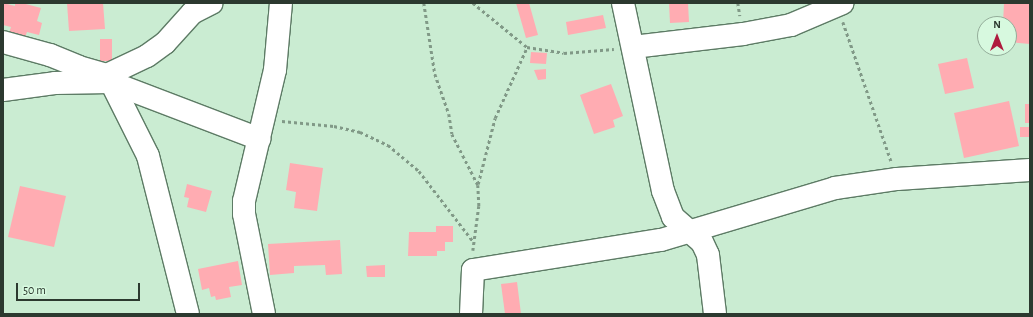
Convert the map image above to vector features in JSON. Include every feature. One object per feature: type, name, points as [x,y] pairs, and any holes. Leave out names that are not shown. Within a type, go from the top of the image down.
[{"type":"street","points":[[3,90],[55,83],[110,80],[165,43],[192,13],[212,3]]},
{"type":"street","points":[[264,314],[244,214],[250,171],[262,129],[275,70],[281,3]]},
{"type":"street","points":[[623,3],[663,191],[674,217],[702,242],[708,255],[715,314]]},
{"type":"street","points":[[633,47],[743,34],[791,25],[840,4]]},
{"type":"street","points":[[3,42],[50,55],[139,91],[262,129]]},
{"type":"street","points":[[110,80],[148,156],[188,314]]},
{"type":"street","points":[[471,314],[472,270],[661,240],[692,232],[769,206],[835,188],[897,179],[1030,170]]},
{"type":"street","points":[[661,240],[674,217]]},
{"type":"path","points":[[424,3],[435,74],[449,114],[452,134],[478,185]]},
{"type":"path","points":[[473,3],[527,47],[564,53],[633,47]]},
{"type":"path","points":[[840,4],[897,179]]},
{"type":"path","points":[[472,270],[479,206],[478,185],[495,118],[527,47]]},
{"type":"path","points":[[262,129],[334,126],[360,132],[388,145],[419,171],[474,242]]},
{"type":"building","points":[[3,3],[15,6],[15,3],[22,3],[41,8],[37,21],[42,23],[39,35],[27,32],[25,37],[9,33],[11,27],[3,25]]},
{"type":"building","points":[[67,3],[103,3],[105,29],[69,31]]},
{"type":"building","points":[[516,3],[529,3],[538,35],[526,38]]},
{"type":"building","points":[[669,3],[688,3],[689,22],[670,23]]},
{"type":"building","points":[[1004,3],[1030,4],[1030,44],[1017,43],[1017,16],[1003,16]]},
{"type":"building","points":[[603,15],[606,28],[568,35],[566,22]]},
{"type":"building","points":[[100,39],[112,39],[112,61],[100,61]]},
{"type":"building","points":[[531,52],[547,53],[546,64],[530,63]]},
{"type":"building","points":[[967,58],[974,88],[945,94],[938,64]]},
{"type":"building","points":[[546,69],[546,79],[538,80],[534,70]]},
{"type":"building","points":[[611,84],[623,116],[613,120],[615,127],[594,134],[580,95]]},
{"type":"building","points":[[1009,101],[1019,146],[964,158],[954,113]]},
{"type":"building","points":[[1025,104],[1030,104],[1030,123],[1025,123]]},
{"type":"building","points":[[1020,127],[1030,127],[1030,137],[1020,137]]},
{"type":"building","points":[[290,163],[323,168],[317,211],[294,208],[296,192],[286,190]]},
{"type":"building","points":[[187,184],[212,191],[206,212],[187,207],[189,198],[184,197]]},
{"type":"building","points":[[20,186],[66,196],[54,247],[8,237]]},
{"type":"building","points":[[436,226],[453,226],[453,242],[445,242],[445,251],[437,251],[437,256],[408,256],[409,232],[436,232]]},
{"type":"building","points":[[340,240],[342,274],[326,275],[325,265],[294,266],[294,273],[270,275],[268,244]]},
{"type":"building","points":[[238,261],[242,285],[229,287],[231,297],[216,300],[215,296],[211,297],[209,288],[202,290],[198,269]]},
{"type":"building","points":[[385,265],[385,277],[367,277],[366,266]]},
{"type":"building","points":[[517,282],[521,314],[505,314],[501,284]]}]
